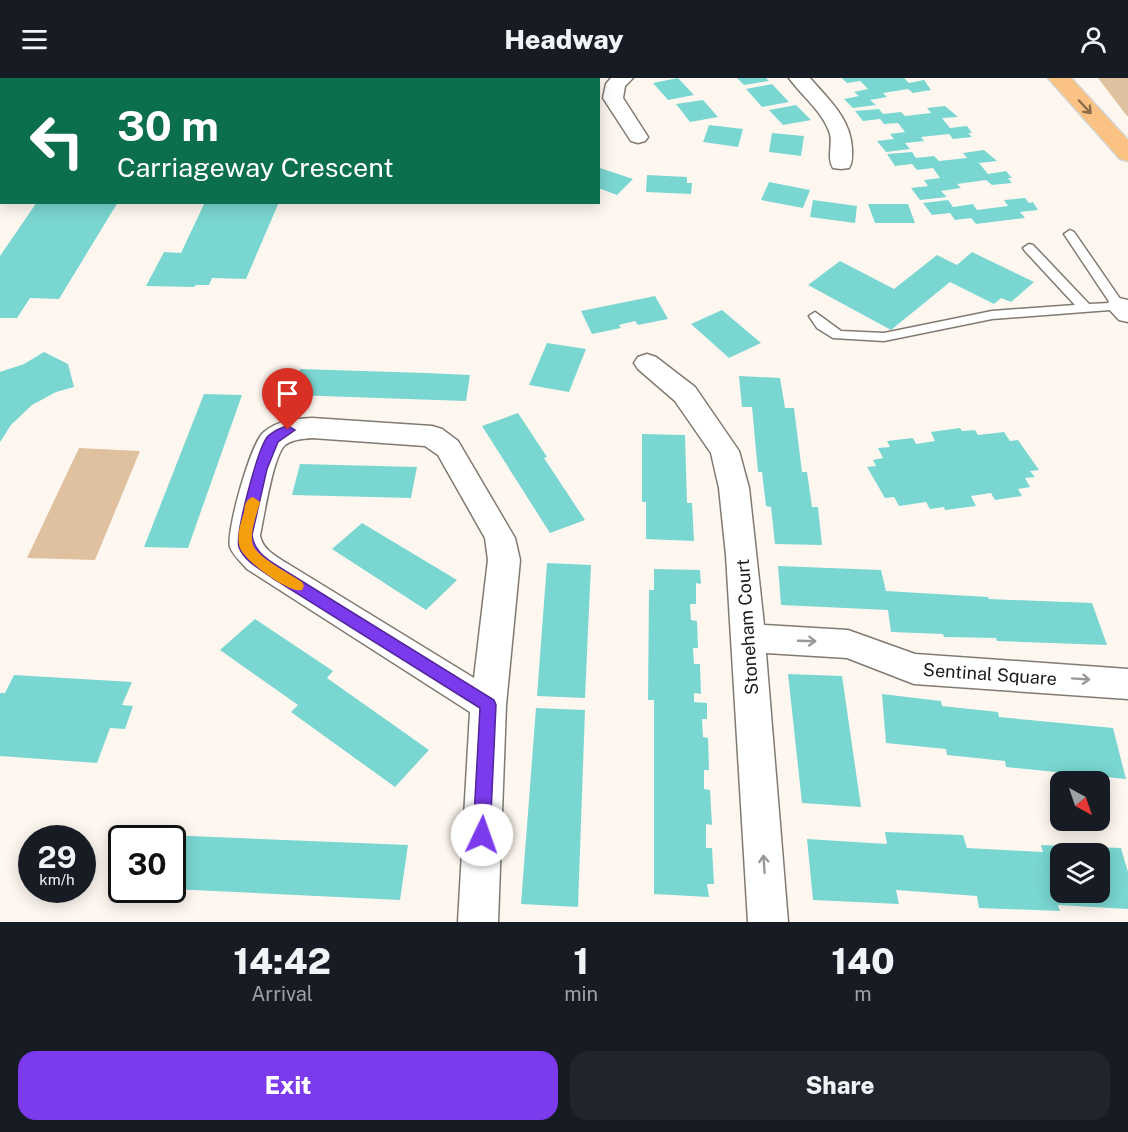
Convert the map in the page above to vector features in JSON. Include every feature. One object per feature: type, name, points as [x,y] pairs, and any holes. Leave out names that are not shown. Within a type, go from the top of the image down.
[{"type":"highway","points":[[1059,78],[1128,154]]},
{"type":"highway","points":[[1083,78],[1128,126]]},
{"type":"street","points":[[623,78],[616,84],[613,98],[638,137]]},
{"type":"street","points":[[798,78],[830,113],[841,133],[841,163]]},
{"type":"street","name":"Stoneham Court","points":[[647,363],[685,394],[724,451],[734,488],[748,638],[768,922]]},
{"type":"street","points":[[478,922],[488,705],[504,560],[500,538],[448,448],[432,436],[312,428],[288,430],[273,440],[261,469],[245,535],[246,547],[258,560],[282,576],[488,705]]},
{"type":"street","name":"Sentinal Square","points":[[748,638],[848,644],[914,669],[1128,684]]},
{"type":"lane","points":[[1070,234],[1124,310]]},
{"type":"lane","points":[[1029,248],[1086,309]]},
{"type":"lane","points":[[815,316],[822,325],[838,335],[884,336],[992,315],[1086,309],[1124,310]]},
{"type":"shaded area","points":[[1098,78],[1128,78],[1128,116],[1127,116]]},
{"type":"shaded area","points":[[79,448],[140,451],[95,560],[27,558]]},
{"type":"building","points":[[678,78],[694,95],[668,100],[653,83]]},
{"type":"building","points":[[737,78],[766,78],[769,81],[744,85]]},
{"type":"building","points":[[842,78],[904,78],[909,83],[924,80],[931,90],[913,93],[908,89],[883,93],[887,97],[870,100],[876,105],[853,108],[844,99],[859,96],[854,92],[868,89],[860,81],[847,83]]},
{"type":"building","points":[[772,84],[789,102],[762,107],[746,89]]},
{"type":"building","points":[[703,100],[718,117],[690,122],[676,104]]},
{"type":"building","points":[[796,105],[811,120],[783,125],[769,110]]},
{"type":"building","points":[[945,106],[958,117],[942,118],[950,128],[967,126],[972,133],[968,133],[972,137],[953,139],[949,134],[921,137],[924,141],[905,143],[910,149],[886,152],[877,141],[894,139],[890,134],[905,132],[898,123],[884,124],[880,119],[863,121],[855,111],[879,109],[883,114],[901,112],[905,116],[931,113],[927,108]]},
{"type":"building","points":[[709,125],[743,129],[738,147],[703,142]]},
{"type":"building","points":[[772,133],[804,136],[801,156],[769,152]]},
{"type":"building","points":[[984,150],[997,161],[979,163],[988,174],[1006,171],[1012,178],[1008,178],[1012,183],[992,185],[986,180],[957,184],[961,188],[941,191],[947,197],[920,200],[911,188],[928,186],[924,180],[940,178],[933,168],[917,170],[912,164],[895,166],[887,154],[912,152],[916,158],[934,156],[939,161],[967,158],[963,153]]},
{"type":"building","points":[[600,168],[633,179],[617,195],[600,189]]},
{"type":"building","points":[[647,175],[687,177],[687,183],[692,183],[691,194],[646,192]]},
{"type":"building","points":[[769,182],[810,190],[803,208],[761,200]]},
{"type":"building","points":[[1025,198],[1029,203],[1033,202],[1038,210],[1020,212],[1025,218],[976,224],[971,218],[955,220],[950,213],[932,215],[923,203],[948,200],[953,207],[973,204],[977,210],[1008,206],[1004,200]]},
{"type":"building","points":[[813,200],[857,206],[855,223],[810,217]]},
{"type":"building","points":[[36,204],[117,204],[59,299],[30,298],[17,318],[0,318],[0,256]]},
{"type":"building","points":[[204,204],[278,204],[246,279],[212,278],[209,285],[194,287],[146,286],[164,252],[181,253]]},
{"type":"building","points":[[868,204],[908,204],[915,223],[875,223]]},
{"type":"building","points":[[972,252],[1034,282],[1011,302],[1001,298],[994,304],[950,282],[891,330],[808,285],[840,261],[894,289],[937,255],[957,265]]},
{"type":"building","points":[[655,296],[668,319],[638,325],[635,321],[619,325],[621,328],[592,334],[581,311]]},
{"type":"building","points":[[722,310],[761,343],[729,358],[691,324]]},
{"type":"building","points":[[547,343],[586,349],[569,392],[529,385]]},
{"type":"building","points":[[44,352],[68,364],[74,387],[56,392],[32,405],[11,425],[0,442],[0,372],[24,364]]},
{"type":"building","points":[[300,369],[470,375],[466,401],[292,395]]},
{"type":"building","points":[[739,376],[780,378],[785,408],[794,408],[802,472],[807,472],[812,507],[818,507],[822,545],[775,544],[771,507],[766,506],[762,472],[758,472],[752,407],[742,407]]},
{"type":"building","points":[[204,394],[242,395],[188,548],[144,547]]},
{"type":"building","points":[[518,413],[547,457],[544,458],[585,520],[550,533],[482,426]]},
{"type":"building","points":[[960,428],[962,431],[975,430],[978,435],[1004,432],[1010,441],[1018,440],[1039,470],[1030,471],[1035,477],[1025,478],[1030,487],[1018,489],[1022,496],[995,500],[991,493],[971,496],[976,506],[945,510],[944,507],[930,509],[926,502],[899,506],[894,497],[885,498],[867,467],[876,466],[873,460],[883,458],[878,448],[890,447],[887,441],[913,438],[916,444],[935,441],[931,432]]},
{"type":"building","points":[[642,434],[685,435],[687,503],[692,503],[694,541],[646,539],[646,502],[642,502]]},
{"type":"building","points":[[300,464],[417,467],[411,498],[292,495]]},
{"type":"building","points":[[362,523],[457,580],[426,610],[332,549]]},
{"type":"building","points":[[547,563],[591,565],[585,698],[537,696]]},
{"type":"building","points":[[778,566],[881,570],[886,591],[988,597],[989,599],[1092,603],[1107,645],[997,641],[996,638],[944,637],[943,634],[891,632],[888,610],[781,605]]},
{"type":"building","points":[[654,569],[700,570],[701,584],[696,583],[696,604],[690,604],[691,620],[697,621],[698,648],[693,648],[694,664],[700,664],[701,694],[694,693],[694,702],[707,703],[707,719],[702,719],[703,737],[708,738],[709,770],[704,770],[704,789],[710,790],[712,825],[706,824],[706,848],[712,848],[714,884],[707,884],[709,897],[654,894],[654,700],[648,700],[649,590],[654,590]]},
{"type":"building","points":[[255,619],[333,671],[327,678],[429,750],[395,787],[291,712],[298,705],[220,650]]},
{"type":"building","points":[[788,674],[842,676],[861,807],[802,803]]},
{"type":"building","points":[[14,675],[132,682],[122,705],[133,706],[125,729],[110,728],[97,763],[0,756],[0,693],[5,693]]},
{"type":"building","points":[[882,694],[941,701],[942,706],[998,712],[999,717],[1113,728],[1126,779],[1110,777],[1110,771],[1050,771],[1006,767],[1005,761],[947,755],[946,749],[886,743]]},
{"type":"building","points":[[536,708],[585,710],[578,907],[521,904]]},
{"type":"building","points":[[885,832],[963,835],[967,848],[1043,852],[1041,845],[1050,845],[1050,903],[1110,903],[1110,848],[1121,848],[1128,872],[1128,909],[1058,905],[1060,911],[979,908],[977,896],[896,890],[899,904],[813,900],[807,839],[887,844]]},
{"type":"building","points":[[186,836],[408,845],[400,900],[186,890]]},
{"type":"slow traffic","points":[[253,502],[245,535],[246,547],[258,560],[297,586]]},
{"type":"route","points":[[288,430],[273,440],[261,469],[245,535],[246,547],[258,560],[282,576],[488,705],[482,835]]}]
